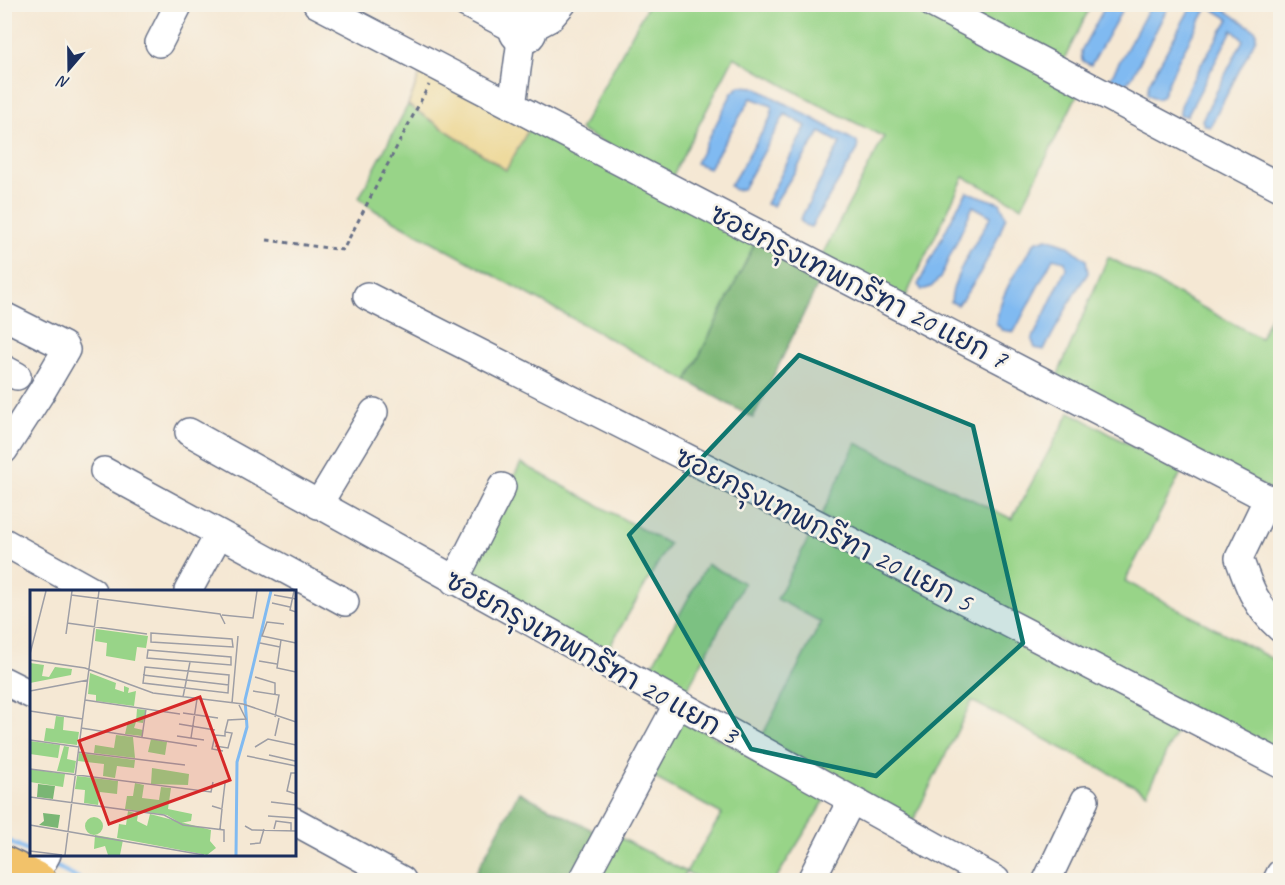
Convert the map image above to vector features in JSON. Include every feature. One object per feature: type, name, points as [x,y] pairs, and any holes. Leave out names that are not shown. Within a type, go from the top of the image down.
[{"type":"main road","points":[[4,863],[40,870]]},
{"type":"street","points":[[159,43],[179,4]]},
{"type":"street","name":"ซอยกรุงเทพกรีฑา 20 แยก 7","points":[[317,4],[1274,501]]},
{"type":"street","points":[[467,4],[523,32]]},
{"type":"street","points":[[523,32],[550,18],[562,4]]},
{"type":"street","points":[[933,4],[1281,187]]},
{"type":"street","points":[[512,106],[523,32]]},
{"type":"street","name":"ซอยกรุงเทพกรีฑา 20 แยก 5","points":[[367,296],[813,521],[1281,764]]},
{"type":"street","points":[[4,316],[64,346],[66,351],[4,450]]},
{"type":"street","points":[[318,505],[374,412]]},
{"type":"street","name":"ซอยกรุงเทพกรีฑา 20 แยก 3","points":[[189,432],[453,581],[996,880]]},
{"type":"street","points":[[104,471],[345,602]]},
{"type":"street","points":[[453,581],[501,487]]},
{"type":"street","points":[[1274,501],[1239,558],[1253,597],[1269,618],[1281,628]]},
{"type":"street","points":[[189,590],[219,534]]},
{"type":"street","points":[[4,542],[90,590]]},
{"type":"street","points":[[4,681],[30,694]]},
{"type":"street","points":[[583,880],[678,705]]},
{"type":"street","points":[[1047,880],[1085,800]]},
{"type":"street","points":[[812,878],[851,801]]},
{"type":"street","points":[[296,822],[402,880]]},
{"type":"street","points":[[1277,880],[1281,874]]},
{"type":"path","points":[[267,240],[343,250],[438,67]]},
{"type":"path","points":[[1281,311],[1279,314],[1281,324]]},
{"type":"highlighted area","points":[[799,355],[973,426],[1023,643],[876,776],[751,749],[629,535]]},
{"type":"green space","points":[[648,5],[910,5],[1079,91],[1022,207],[964,177],[905,298],[822,255],[884,137],[810,100],[734,57],[671,179],[580,130]]},
{"type":"green space","points":[[975,5],[1091,5],[1062,64],[973,17]]},
{"type":"green space","points":[[408,105],[506,170],[532,123],[756,241],[687,381],[376,211],[359,198]]},
{"type":"green space","points":[[756,241],[822,276],[753,418],[687,381]]},
{"type":"green space","points":[[1108,257],[1260,338],[1280,297],[1280,495],[1056,379]]},
{"type":"green space","points":[[1070,412],[1181,473],[1125,581],[1280,663],[1280,756],[821,516],[856,443],[1012,519]]},
{"type":"green space","points":[[521,463],[669,544],[603,658],[460,579]]},
{"type":"green space","points":[[813,530],[1181,721],[1147,793],[972,701],[913,821],[761,738],[821,622],[777,599]]},
{"type":"green space","points":[[707,564],[744,583],[681,701],[644,680]]},
{"type":"green space","points":[[678,718],[828,795],[775,880],[704,880],[686,872],[722,814],[647,774]]},
{"type":"green space","points":[[519,792],[600,834],[575,880],[472,880]]},
{"type":"green space","points":[[617,836],[686,872],[681,880],[591,880]]},
{"type":"sand","points":[[423,66],[532,123],[506,170],[408,105]]},
{"type":"water","points":[[1106,5],[1125,5],[1091,65],[1082,61],[1081,51]]},
{"type":"water","points":[[1151,5],[1169,5],[1132,77],[1124,86],[1113,82],[1111,77]]},
{"type":"water","points":[[1192,5],[1217,5],[1256,31],[1256,38],[1210,127],[1204,125],[1202,120],[1243,40],[1232,30],[1187,116],[1180,115],[1181,106],[1192,81],[1229,19],[1208,6],[1178,61],[1162,97],[1157,99],[1147,94],[1149,83]]},
{"type":"water","points":[[740,86],[754,87],[857,142],[858,149],[811,227],[800,220],[840,143],[820,132],[773,206],[766,204],[806,126],[785,114],[743,189],[735,190],[730,186],[770,119],[772,106],[751,98],[709,168],[696,163],[732,93]]},
{"type":"water","points":[[967,192],[1000,203],[1006,216],[986,262],[958,305],[951,302],[956,281],[966,258],[991,216],[973,206],[940,278],[931,287],[922,290],[918,285]]},
{"type":"water","points":[[1047,238],[1067,245],[1086,260],[1088,273],[1044,350],[1035,348],[1032,340],[1066,269],[1065,261],[1053,258],[1014,332],[1002,330],[996,323],[1006,291],[1017,271],[1035,242]]},
{"type":"waterway","points":[[4,839],[30,852]]},
{"type":"waterway","points":[[51,864],[81,880]]}]
